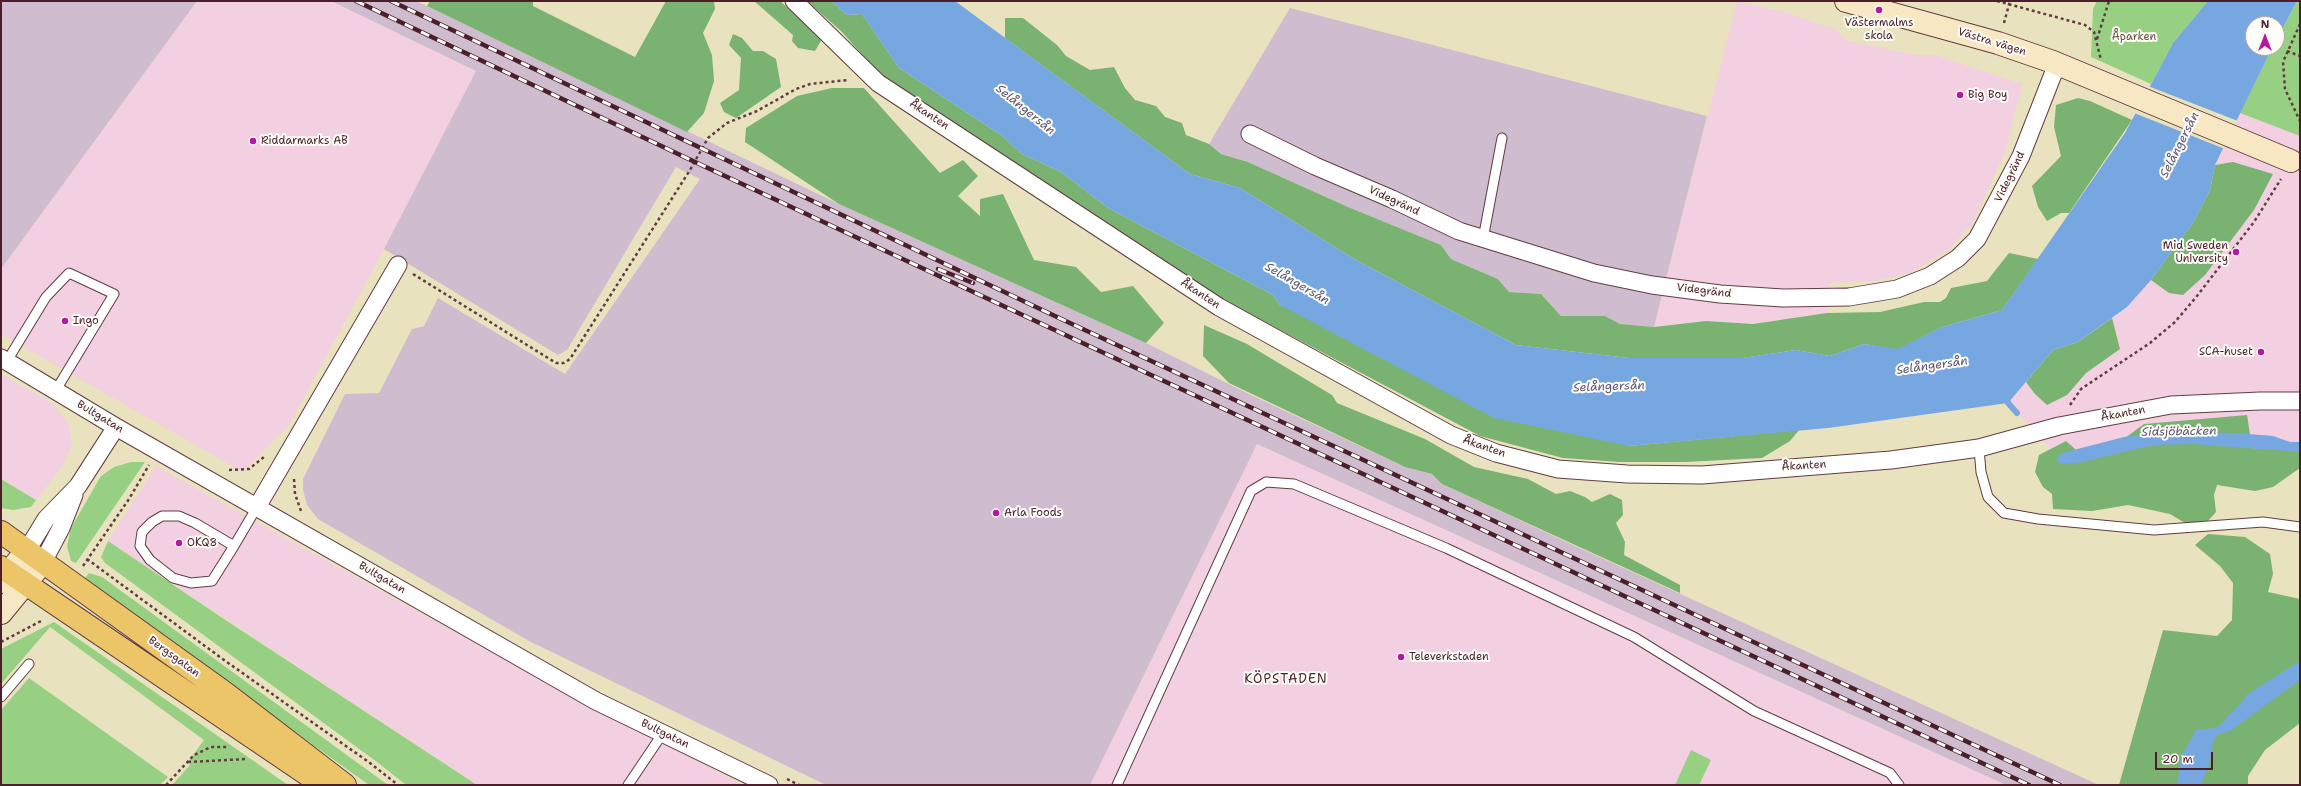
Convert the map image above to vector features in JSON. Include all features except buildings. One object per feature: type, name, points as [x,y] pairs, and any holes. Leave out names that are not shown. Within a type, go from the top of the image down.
[{"type":"highway","name":"Bergsgatan","points":[[1,532],[225,693],[345,785]]},
{"type":"highway","name":"Bergsgatan","points":[[9,577],[323,785]]},
{"type":"street","name":"Åkanten","points":[[794,1],[878,83],[992,156],[1219,307],[1451,435],[1496,453],[1558,468],[1628,474],[1702,475],[1891,460],[1979,448],[2058,426],[2171,406],[2300,401]]},
{"type":"street","name":"Västra vägen","points":[[1846,1],[1998,43],[2057,64],[2291,161]]},
{"type":"street","name":"Videgränd","points":[[1250,134],[1315,166],[1392,199],[1458,232],[1594,273],[1652,284],[1720,294],[1783,298],[1849,297],[1897,289],[1930,276],[1958,258],[1977,239],[2021,156],[2057,64]]},
{"type":"street","points":[[257,507],[398,265]]},
{"type":"street","name":"Bultgatan","points":[[4,360],[116,427],[596,701],[663,733],[777,781]]},
{"type":"street","points":[[1,613],[9,577],[35,556],[61,528],[78,486],[116,427]]},
{"type":"lane","points":[[1482,239],[1502,138]]},
{"type":"lane","points":[[4,360],[46,297],[69,273],[114,294],[56,390]]},
{"type":"lane","points":[[1979,448],[1981,472],[1988,497],[2004,513],[2038,519],[2154,530],[2263,522],[2300,527]]},
{"type":"lane","points":[[1117,785],[1251,491],[1266,482],[1294,484],[1446,548],[1627,634],[1754,711],[1890,773],[1899,785]]},
{"type":"lane","points":[[234,546],[196,523],[179,516],[162,516],[152,522],[142,532],[140,546],[150,560],[173,578],[191,583],[212,581],[234,546],[257,507]]},
{"type":"lane","points":[[1,697],[29,664]]},
{"type":"lane","points":[[628,785],[663,733]]},
{"type":"path","points":[[1997,1],[2085,25],[2094,32],[2097,40],[2109,1]]},
{"type":"path","points":[[2300,24],[2287,51],[2284,62],[2285,89],[2300,121]]},
{"type":"path","points":[[2287,51],[2300,56]]},
{"type":"path","points":[[398,265],[556,363],[564,363],[570,359],[690,170],[708,138],[717,129],[756,111],[796,89],[810,84],[853,79],[878,83]]},
{"type":"path","points":[[2058,426],[2067,409],[2081,389],[2150,343],[2175,322],[2254,222],[2291,161]]},
{"type":"path","points":[[72,583],[87,559],[130,499],[157,450]]},
{"type":"path","points":[[223,470],[249,468],[272,451],[299,466],[294,478],[295,494],[300,511],[307,515]]},
{"type":"path","points":[[87,559],[224,660],[370,763],[398,785]]},
{"type":"path","points":[[1,642],[21,632]]},
{"type":"path","points":[[166,785],[194,755],[211,747],[233,747]]},
{"type":"path","points":[[188,762],[249,759]]},
{"type":"path","points":[[777,781],[799,785]]},
{"type":"shaded area","points":[[1,1],[197,1],[1,269]]},
{"type":"shaded area","points":[[197,1],[331,1],[476,71],[384,249],[289,425],[243,472],[1,334],[1,269]]},
{"type":"shaded area","points":[[331,1],[416,1],[839,204],[1146,343],[1253,396],[1405,467],[1432,474],[1442,484],[2099,785],[2006,785],[1257,444],[1090,785],[826,785],[529,641],[318,519],[307,505],[303,490],[303,479],[345,394],[379,393],[412,329],[424,326],[438,298],[565,374],[700,179],[676,167],[567,350],[558,355],[384,249],[476,71]]},
{"type":"shaded area","points":[[1737,1],[1788,13],[1834,29],[1848,41],[1916,55],[1935,55],[2022,84],[2005,152],[1972,224],[1947,251],[1910,273],[1875,281],[1830,283],[1827,313],[1753,324],[1706,321],[1654,327]]},
{"type":"shaded area","name":"Mid Sweden University","points":[[2297,1],[2300,1],[2300,446],[2060,459],[2008,403],[2053,350],[2078,342],[2127,307],[2215,165],[2268,56],[2285,56],[2285,24]]},
{"type":"shaded area","points":[[1290,8],[1707,116],[1654,327],[1620,324],[1605,316],[1561,316],[1541,294],[1509,292],[1498,279],[1451,259],[1441,245],[1348,207],[1248,162],[1221,154],[1209,144]]},
{"type":"shaded area","points":[[1,374],[52,403],[68,423],[72,445],[62,467],[36,500],[1,479]]},
{"type":"shaded area","points":[[1257,444],[2006,785],[1090,785]]},
{"type":"shaded area","points":[[156,466],[527,672],[743,785],[477,785],[108,541]]},
{"type":"green space","points":[[430,1],[533,1],[533,6],[635,57],[666,1],[714,1],[715,9],[703,33],[712,55],[714,81],[704,113],[687,132],[427,6]]},
{"type":"green space","points":[[754,1],[780,1],[822,39],[815,51],[798,48],[792,41],[793,35]]},
{"type":"green space","points":[[807,1],[831,1],[847,15],[862,14],[899,68],[1001,135],[1022,154],[1061,172],[1108,208],[1273,295],[1280,305],[1629,446],[1799,430],[1790,441],[1762,458],[1685,462],[1620,462],[1563,458],[1480,436],[1199,287],[884,79],[842,32]]},
{"type":"green space","name":"Åparken","points":[[2097,1],[2208,1],[2173,43],[2151,84],[2091,57],[2093,9]]},
{"type":"green space","points":[[2297,1],[2300,1],[2300,136],[2240,113],[2268,56],[2285,56],[2285,24]]},
{"type":"green space","points":[[1005,18],[1023,18],[1057,45],[1066,56],[1090,70],[1114,67],[1125,88],[1135,100],[1156,106],[1165,117],[1182,123],[1186,135],[1209,144],[1221,154],[1248,162],[1348,207],[1441,245],[1451,259],[1498,279],[1509,292],[1541,294],[1561,316],[1605,316],[1620,324],[1654,327],[1706,321],[1753,324],[1827,313],[1880,312],[1924,302],[1940,302],[1946,298],[1951,288],[1987,281],[2009,253],[2038,259],[2002,310],[1942,327],[1898,350],[1864,344],[1830,356],[1796,350],[1742,358],[1629,358],[1516,345],[1356,260],[1240,188],[1190,174],[1005,38]]},
{"type":"green space","points":[[733,34],[742,38],[753,51],[763,51],[776,59],[781,87],[736,118],[724,112],[720,103],[739,90],[741,58],[729,45]]},
{"type":"green space","points":[[832,88],[864,88],[940,173],[963,160],[978,176],[958,196],[980,216],[980,199],[1003,194],[1034,260],[1076,267],[1101,292],[1133,286],[1164,323],[1146,343],[839,204],[745,142],[746,128],[797,96]]},
{"type":"green space","points":[[2078,98],[2090,101],[2132,120],[2069,213],[2061,213],[2047,221],[2038,207],[2032,186],[2061,156],[2054,127],[2056,105]]},
{"type":"green space","points":[[2233,162],[2273,174],[2254,210],[2205,275],[2183,295],[2169,293],[2151,280],[2193,223],[2210,190],[2215,165]]},
{"type":"green space","points":[[2112,318],[2120,349],[2086,373],[2067,395],[2047,405],[2035,394],[2026,382],[2053,350],[2078,342]]},
{"type":"green space","points":[[1204,325],[1247,344],[1332,395],[1337,403],[1425,439],[1474,467],[1528,479],[1556,494],[1570,491],[1585,497],[1592,502],[1610,494],[1622,500],[1623,515],[1616,523],[1625,542],[1624,555],[1680,585],[1680,593],[1442,484],[1432,474],[1405,467],[1229,383],[1203,356]]},
{"type":"green space","points":[[2247,415],[2252,448],[2300,451],[2300,468],[2273,487],[2255,491],[2217,485],[2214,495],[2216,512],[2207,522],[2185,523],[2170,514],[2128,505],[2092,511],[2053,509],[2052,494],[2043,487],[2035,472],[2039,455],[2066,441],[2083,456],[2109,450],[2144,424]]},
{"type":"green space","points":[[131,462],[145,462],[76,563],[71,561],[67,546],[71,528],[101,476],[114,467]]},
{"type":"green space","points":[[1,479],[36,500],[31,507],[13,510],[1,508]]},
{"type":"green space","points":[[2208,534],[2245,537],[2270,554],[2273,574],[2268,592],[2300,599],[2300,723],[2265,750],[2248,776],[2248,785],[2119,785],[2163,630],[2217,636],[2232,620],[2233,583],[2220,566],[2195,545]]},
{"type":"green space","points":[[108,541],[477,785],[406,785],[377,762],[105,563],[101,557]]},
{"type":"green space","points":[[89,573],[102,577],[388,785],[369,785],[229,685],[85,578]]},
{"type":"green space","points":[[54,622],[288,785],[172,785],[190,765],[188,762],[204,740],[50,627],[1,684],[1,649]]},
{"type":"green space","points":[[29,678],[168,777],[160,785],[1,785],[1,710]]},
{"type":"green space","points":[[1691,750],[1711,760],[1699,785],[1675,785]]},
{"type":"water","name":"Selångersån","points":[[831,1],[955,1],[1190,174],[1240,188],[1356,260],[1516,345],[1629,358],[1742,358],[1796,350],[1830,356],[1864,344],[1898,349],[1942,327],[2002,310],[2125,133],[2173,43],[2208,1],[2297,1],[2285,24],[2285,16],[2245,16],[2245,56],[2268,56],[2215,165],[2210,190],[2193,223],[2151,280],[2127,307],[2078,342],[2053,350],[2008,403],[1828,428],[1629,446],[1494,418],[1280,305],[1273,295],[1108,208],[1061,172],[1022,154],[1001,135],[899,68],[862,14],[847,15]]},
{"type":"water","points":[[2161,432],[2236,433],[2273,436],[2290,442],[2300,442],[2300,452],[2193,444],[2154,445],[2078,463],[2060,464],[2056,459],[2062,453],[2124,437]]},
{"type":"water","points":[[2300,661],[2300,680],[2230,731],[2218,734],[2213,742],[2209,765],[2201,785],[2177,785],[2181,757],[2196,730],[2215,728],[2236,716],[2246,695]]},
{"type":"pier","points":[[2148,86],[2238,121],[2225,149],[2134,113]]},
{"type":"waterway","name":"Sidsjöbäcken","points":[[2007,396],[2008,403],[2017,413]]},
{"type":"waterway","name":"Sidsjöbäcken","points":[[2224,725],[2245,703]]},
{"type":"railway","points":[[356,1],[695,162],[2029,785]]},
{"type":"railway","points":[[391,1],[1057,317],[2060,785]]},
{"type":"railway","points":[[938,269],[973,283]]},
{"type":"place","name":"Västermalms skola","points":[[1879,10]]},
{"type":"place","name":"Big Boy","points":[[1960,95]]},
{"type":"place","name":"Riddarmarks AB","points":[[253,141]]},
{"type":"place","name":"Mid Sweden University","points":[[2236,252]]},
{"type":"place","name":"Ingo","points":[[65,321]]},
{"type":"place","name":"SCA-huset","points":[[2261,352]]},
{"type":"place","name":"Arla Foods","points":[[996,513]]},
{"type":"place","name":"OKQ8","points":[[179,543]]},
{"type":"place","name":"Televerkstaden","points":[[1401,657]]},
{"type":"district","name":"KÖPSTADEN","points":[[1286,680]]}]
